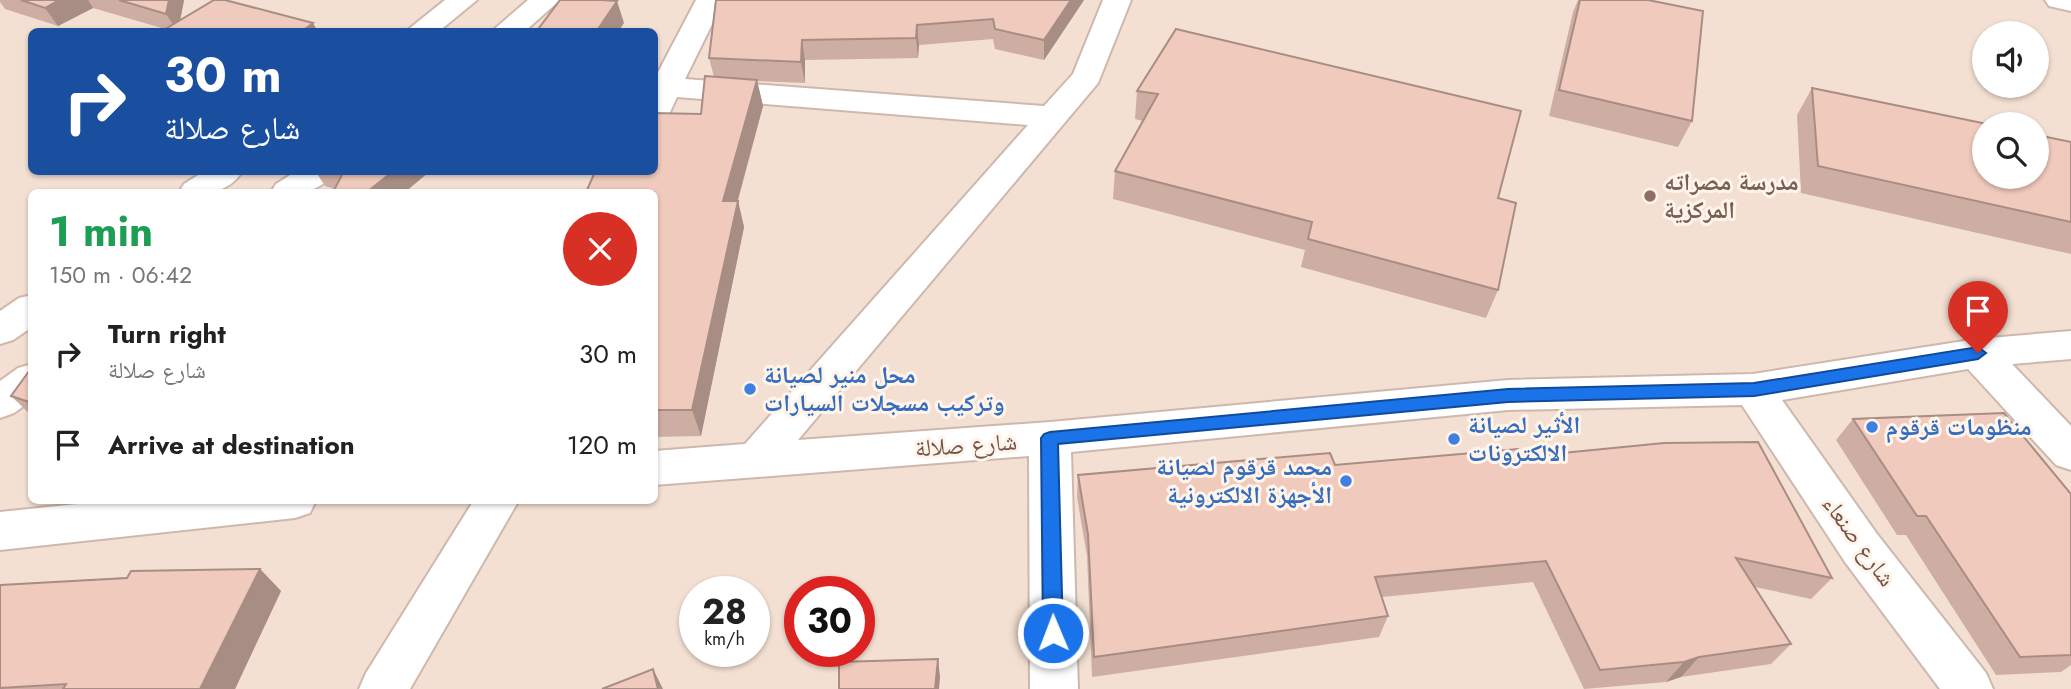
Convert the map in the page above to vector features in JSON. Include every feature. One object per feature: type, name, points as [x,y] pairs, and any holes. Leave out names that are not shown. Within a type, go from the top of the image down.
[{"type":"street","points":[[424,28],[463,0]]},
{"type":"street","points":[[510,28],[546,0]]},
{"type":"street","points":[[658,106],[710,0]]},
{"type":"street","points":[[756,460],[1087,77],[1117,0]]},
{"type":"street","points":[[2059,0],[2071,3]]},
{"type":"street","points":[[666,87],[1055,117]]},
{"type":"street","points":[[200,189],[221,175]]},
{"type":"street","points":[[293,189],[313,175]]},
{"type":"street","points":[[0,330],[28,312]]},
{"type":"street","name":"شارع صلالة","points":[[658,468],[1050,438],[1508,396],[1754,389],[1978,353],[2071,345]]},
{"type":"street","points":[[1978,353],[2071,453]]},
{"type":"street","points":[[0,402],[28,382]]},
{"type":"street","name":"شارع صنعاء","points":[[1754,389],[1861,548],[1969,689]]},
{"type":"street","points":[[1050,438],[1054,689]]},
{"type":"street","points":[[0,531],[258,504]]},
{"type":"street","points":[[383,689],[496,504]]},
{"type":"shaded area","points":[[0,0],[2071,0],[2071,689],[0,689]]},
{"type":"building","points":[[21,0],[59,0],[45,8]]},
{"type":"building","points":[[119,0],[169,0],[166,14]]},
{"type":"building","points":[[214,0],[225,0],[313,23],[306,28],[167,28]]},
{"type":"building","points":[[560,0],[617,1],[599,28],[539,28]]},
{"type":"building","points":[[716,0],[1071,0],[1044,40],[995,29],[993,19],[917,25],[916,38],[802,40],[801,62],[709,58]]},
{"type":"building","points":[[1580,0],[1648,0],[1703,11],[1692,121],[1559,90]]},
{"type":"building","points":[[1176,29],[1521,111],[1498,198],[1516,203],[1498,290],[1308,239],[1312,222],[1115,171],[1158,94],[1137,91]]},
{"type":"building","points":[[705,76],[757,80],[723,201],[738,201],[692,410],[658,410],[658,189],[587,189],[594,175],[658,175],[658,113],[701,114]]},
{"type":"building","points":[[1812,88],[1972,121],[1972,189],[2049,189],[2049,137],[2071,142],[2071,222],[1818,166]]},
{"type":"building","points":[[342,175],[388,175],[371,189],[335,189]]},
{"type":"building","points":[[28,373],[28,402],[11,396]]},
{"type":"building","points":[[2004,413],[2071,494],[2071,655],[2020,657],[1926,516],[1917,516],[1853,419]]},
{"type":"building","points":[[1758,442],[1832,578],[1736,558],[1791,644],[1699,657],[1684,662],[1600,670],[1546,561],[1375,577],[1388,616],[1094,657],[1088,534],[1078,475],[1330,453],[1335,465],[1518,449],[1522,457],[1664,443]]},
{"type":"building","points":[[260,569],[200,689],[63,689],[66,684],[0,688],[0,585],[127,578],[131,571]]},
{"type":"building","points":[[938,659],[935,689],[839,689],[839,667],[875,667],[875,661]]},
{"type":"building","points":[[653,669],[658,689],[602,689]]},
{"type":"place","name":"مدرسة مصراته المركزية","points":[[1650,196]]},
{"type":"place","name":"محل منير لصيانة وتركيب مسجلات السيارات","points":[[750,389]]},
{"type":"place","name":"منظومات قرقوم","points":[[1872,427]]},
{"type":"place","name":"الأثير لصيانة الالكترونات","points":[[1454,439]]},
{"type":"place","name":"محمد قرقوم لصيانة الأجهزة الالكترونية","points":[[1346,481]]},
{"type":"route","points":[[1053,633],[1050,438],[1508,396],[1754,389],[1978,353]]}]
